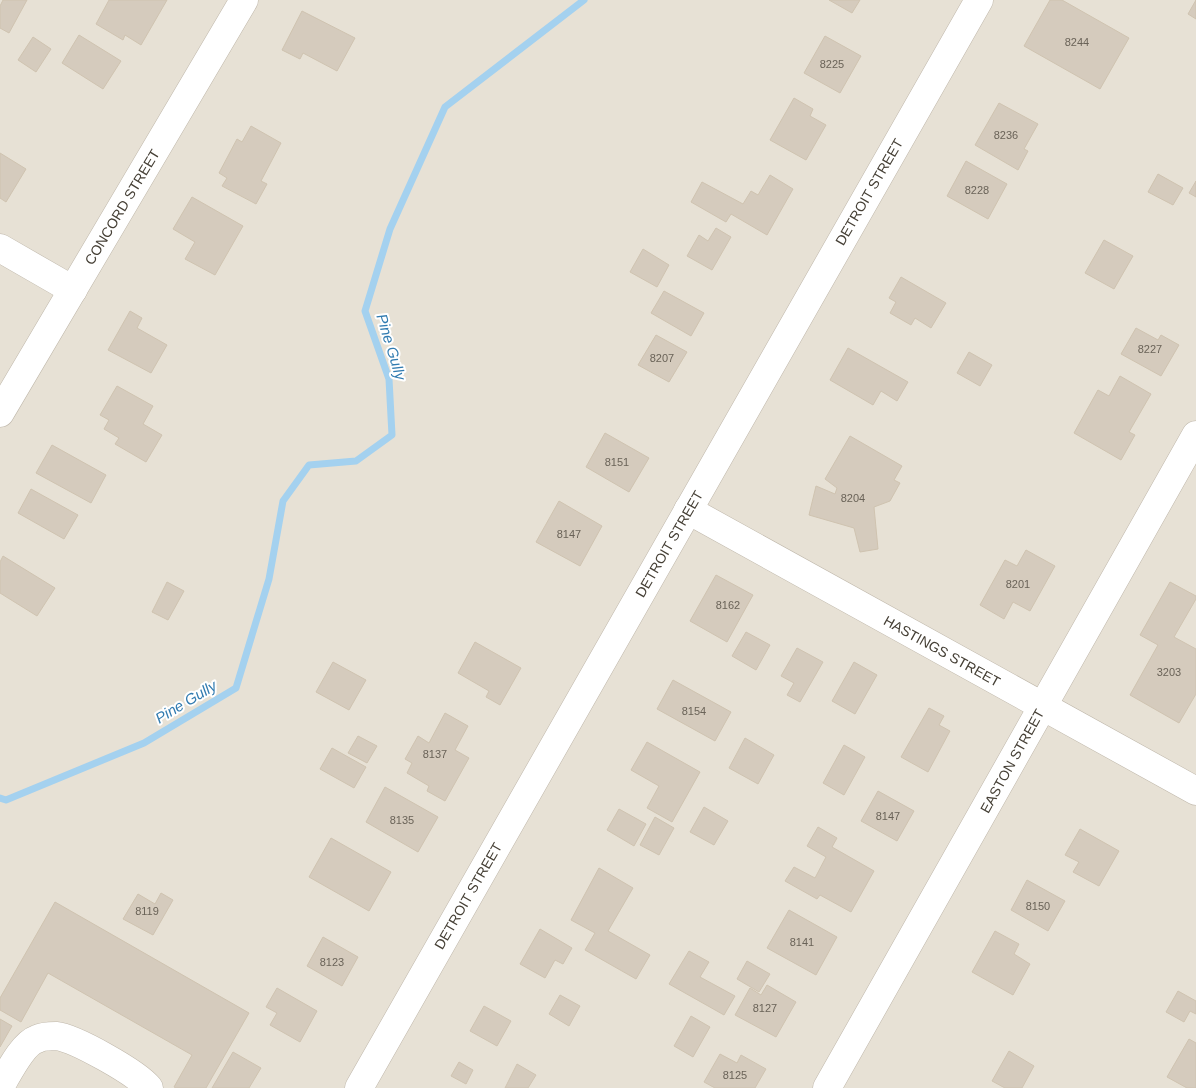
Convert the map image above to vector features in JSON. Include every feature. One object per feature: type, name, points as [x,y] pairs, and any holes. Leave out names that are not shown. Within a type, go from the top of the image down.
[{"type":"street","name":"CONCORD STREET","points":[[0,413],[244,0]]},
{"type":"street","name":"DETROIT STREET","points":[[359,1088],[978,0]]},
{"type":"street","points":[[0,248],[73,290]]},
{"type":"street","name":"EASTON STREET","points":[[827,1088],[1196,435]]},
{"type":"street","name":"HASTINGS STREET","points":[[688,510],[1196,792]]},
{"type":"street","points":[[0,1087],[20,1053],[36,1039],[56,1036],[79,1044],[138,1077],[149,1088]]},
{"type":"shaded area","points":[[0,0],[1196,0],[1196,1088],[0,1088]]},
{"type":"building","points":[[3,0],[27,0],[9,33],[0,28],[0,6]]},
{"type":"building","points":[[109,0],[167,0],[141,45],[125,35],[123,40],[96,24]]},
{"type":"building","points":[[829,0],[860,0],[852,13]]},
{"type":"building","points":[[1050,0],[1062,0],[1129,38],[1100,89],[1024,46]]},
{"type":"building","points":[[1196,0],[1196,19],[1188,14]]},
{"type":"building","points":[[302,11],[355,38],[337,71],[303,53],[300,59],[282,50]]},
{"type":"building","points":[[79,35],[121,61],[103,89],[62,63]]},
{"type":"building","points":[[825,36],[861,56],[840,93],[804,73]]},
{"type":"building","points":[[33,37],[51,49],[36,72],[18,60]]},
{"type":"building","points":[[794,98],[813,109],[810,116],[826,125],[806,160],[770,140]]},
{"type":"building","points":[[999,103],[1038,124],[1024,149],[1028,151],[1018,170],[975,145]]},
{"type":"building","points":[[251,126],[281,143],[261,181],[267,184],[256,204],[222,186],[227,178],[219,173],[237,139],[242,142]]},
{"type":"building","points":[[0,153],[26,169],[6,202],[0,198]]},
{"type":"building","points":[[966,161],[1007,184],[988,219],[947,196]]},
{"type":"building","points":[[1158,174],[1183,188],[1173,205],[1148,192]]},
{"type":"building","points":[[770,175],[793,189],[767,235],[731,214],[726,222],[691,202],[702,182],[743,204],[751,191],[758,195]]},
{"type":"building","points":[[1196,181],[1196,197],[1189,193]]},
{"type":"building","points":[[192,197],[243,226],[215,275],[185,259],[195,242],[173,229]]},
{"type":"building","points":[[716,228],[731,237],[712,270],[687,256],[699,235],[708,241]]},
{"type":"building","points":[[1104,240],[1133,256],[1114,289],[1085,273]]},
{"type":"building","points":[[643,249],[669,265],[657,287],[630,272]]},
{"type":"building","points":[[901,277],[946,303],[931,328],[915,318],[911,325],[890,313],[896,302],[889,298]]},
{"type":"building","points":[[664,291],[704,313],[691,336],[651,313]]},
{"type":"building","points":[[130,311],[142,318],[137,328],[167,345],[151,373],[108,350]]},
{"type":"building","points":[[1136,328],[1158,340],[1161,335],[1179,345],[1161,376],[1121,354]]},
{"type":"building","points":[[656,335],[687,352],[669,382],[638,365]]},
{"type":"building","points":[[848,348],[908,382],[897,401],[881,391],[873,405],[830,380]]},
{"type":"building","points":[[969,352],[992,365],[980,386],[957,373]]},
{"type":"building","points":[[1120,376],[1151,394],[1129,432],[1135,435],[1121,460],[1074,433],[1098,390],[1109,396]]},
{"type":"building","points":[[117,386],[153,406],[143,424],[162,435],[146,462],[115,444],[119,438],[104,429],[109,420],[100,415]]},
{"type":"building","points":[[605,433],[649,458],[629,492],[586,467]]},
{"type":"building","points":[[850,436],[902,466],[894,480],[900,483],[890,501],[874,507],[878,549],[860,552],[854,528],[809,515],[816,486],[835,494],[837,488],[825,479]]},
{"type":"building","points":[[52,445],[106,475],[91,503],[36,473]]},
{"type":"building","points":[[31,489],[78,515],[64,539],[18,513]]},
{"type":"building","points":[[559,501],[602,526],[580,566],[536,542]]},
{"type":"building","points":[[1026,550],[1055,566],[1030,611],[1013,602],[1004,619],[980,605],[1005,560],[1017,566]]},
{"type":"building","points":[[3,556],[55,588],[37,616],[0,593],[0,562]]},
{"type":"building","points":[[716,575],[753,595],[727,642],[690,621]]},
{"type":"building","points":[[167,582],[184,591],[168,620],[152,612]]},
{"type":"building","points":[[1170,582],[1196,596],[1174,637],[1196,649],[1196,694],[1179,723],[1130,695],[1158,645],[1140,635]]},
{"type":"building","points":[[746,632],[770,645],[756,670],[732,656]]},
{"type":"building","points":[[475,642],[521,668],[500,705],[486,697],[489,691],[458,673]]},
{"type":"building","points":[[797,648],[823,662],[800,702],[787,695],[794,683],[781,676]]},
{"type":"building","points":[[333,662],[366,680],[349,710],[316,692]]},
{"type":"building","points":[[854,662],[877,675],[855,714],[832,701]]},
{"type":"building","points":[[673,680],[731,712],[715,741],[657,709]]},
{"type":"building","points":[[929,708],[944,716],[939,725],[950,731],[928,772],[901,757]]},
{"type":"building","points":[[445,713],[468,726],[455,750],[469,758],[445,801],[427,791],[429,786],[407,773],[412,763],[405,759],[418,736],[429,743]]},
{"type":"building","points":[[358,736],[377,746],[367,763],[348,753]]},
{"type":"building","points":[[745,738],[774,755],[758,784],[729,768]]},
{"type":"building","points":[[647,742],[700,772],[672,822],[647,808],[659,786],[631,770]]},
{"type":"building","points":[[844,745],[865,757],[844,795],[823,783]]},
{"type":"building","points":[[332,748],[366,767],[354,788],[320,769]]},
{"type":"building","points":[[385,787],[438,817],[418,852],[366,822]]},
{"type":"building","points":[[878,791],[914,811],[897,841],[861,821]]},
{"type":"building","points":[[704,807],[728,821],[714,845],[690,832]]},
{"type":"building","points":[[619,809],[646,824],[634,846],[607,830]]},
{"type":"building","points":[[655,817],[674,828],[659,855],[640,845]]},
{"type":"building","points":[[818,827],[837,838],[832,847],[874,871],[851,912],[820,895],[817,899],[785,881],[794,867],[815,878],[826,857],[807,846]]},
{"type":"building","points":[[1080,829],[1119,851],[1099,886],[1073,872],[1079,862],[1065,855]]},
{"type":"building","points":[[331,838],[391,872],[369,911],[309,877]]},
{"type":"building","points":[[599,868],[633,888],[608,931],[650,955],[636,979],[585,950],[595,933],[571,920]]},
{"type":"building","points":[[1027,880],[1065,901],[1048,931],[1011,910]]},
{"type":"building","points":[[161,893],[173,900],[153,935],[123,919],[138,894],[155,904]]},
{"type":"building","points":[[55,902],[249,1013],[206,1088],[174,1087],[192,1055],[48,973],[21,1022],[0,1010],[0,998]]},
{"type":"building","points":[[789,910],[837,937],[816,975],[767,948]]},
{"type":"building","points":[[540,929],[572,948],[563,964],[555,960],[545,978],[520,964]]},
{"type":"building","points":[[995,931],[1019,944],[1014,954],[1030,964],[1013,995],[972,972]]},
{"type":"building","points":[[323,937],[358,957],[342,986],[307,966]]},
{"type":"building","points":[[689,951],[709,962],[700,977],[735,996],[724,1015],[669,984]]},
{"type":"building","points":[[747,961],[770,974],[759,992],[737,979]]},
{"type":"building","points":[[767,985],[796,1002],[776,1037],[735,1015],[750,988],[761,995]]},
{"type":"building","points":[[277,988],[317,1011],[300,1042],[270,1025],[277,1013],[266,1007]]},
{"type":"building","points":[[1178,991],[1196,1001],[1196,1014],[1190,1011],[1184,1022],[1166,1012]]},
{"type":"building","points":[[560,995],[580,1006],[569,1026],[549,1014]]},
{"type":"building","points":[[484,1006],[511,1021],[497,1046],[470,1031]]},
{"type":"building","points":[[691,1016],[710,1027],[693,1057],[674,1046]]},
{"type":"building","points":[[0,1019],[12,1026],[0,1047]]},
{"type":"building","points":[[1189,1039],[1196,1043],[1196,1088],[1187,1088],[1167,1077]]},
{"type":"building","points":[[1009,1051],[1034,1066],[1022,1088],[1005,1088],[992,1081]]},
{"type":"building","points":[[233,1052],[261,1068],[249,1088],[212,1088]]},
{"type":"building","points":[[720,1054],[737,1063],[741,1055],[766,1069],[755,1088],[715,1088],[704,1082]]},
{"type":"building","points":[[459,1062],[473,1070],[466,1084],[451,1076]]},
{"type":"building","points":[[517,1064],[536,1075],[528,1088],[505,1088]]},
{"type":"waterway","name":"Pine Gully","points":[[0,798],[6,800],[144,743],[236,688],[269,579],[283,501],[309,465],[356,461],[392,435],[389,379],[365,311],[390,229],[445,107],[584,0]]}]
